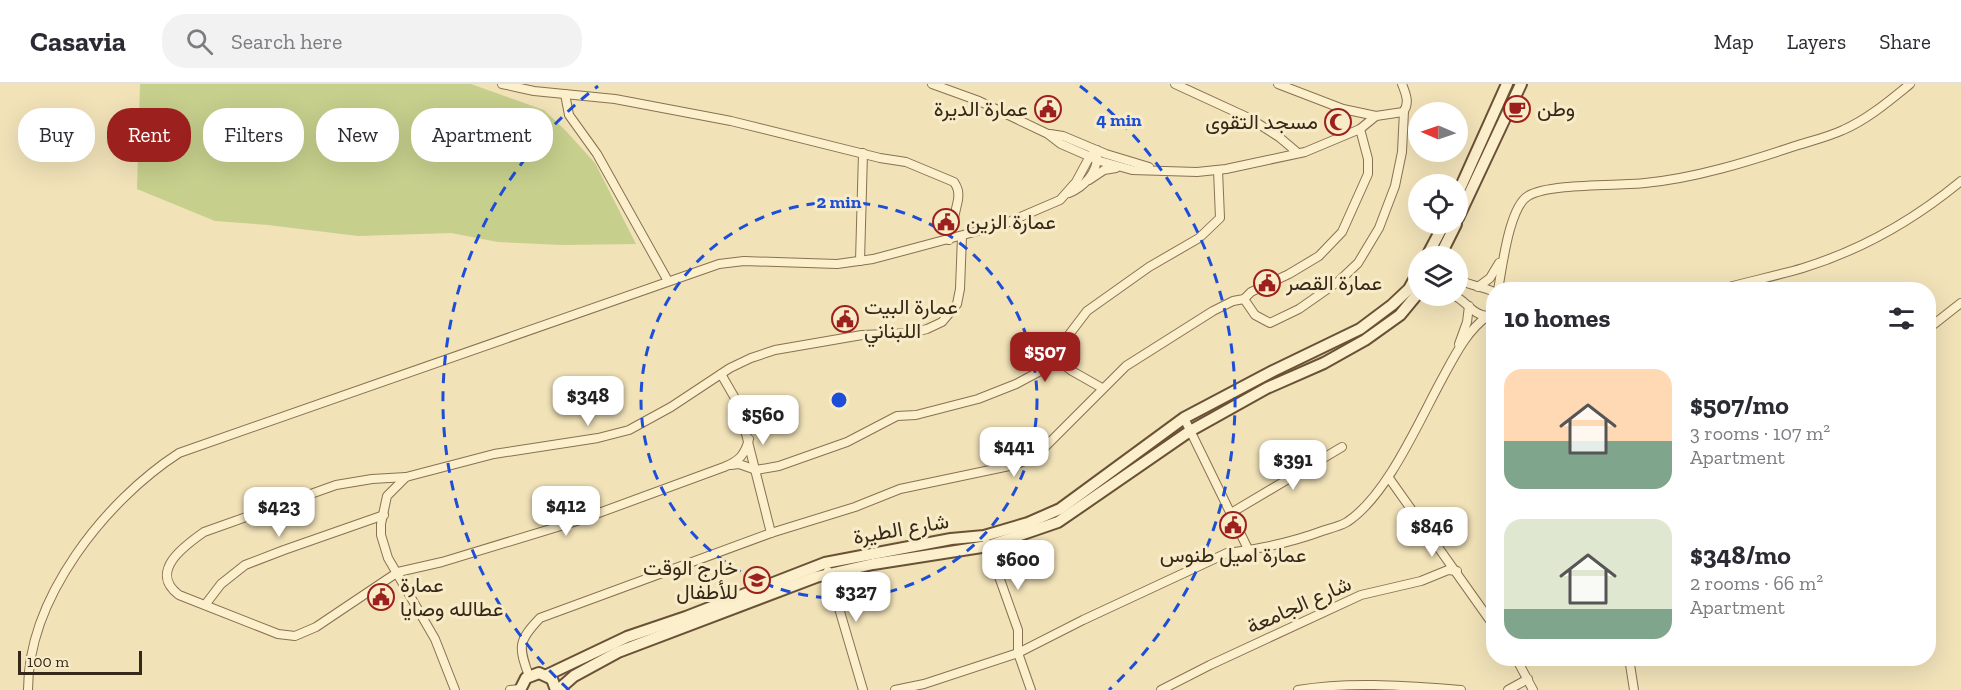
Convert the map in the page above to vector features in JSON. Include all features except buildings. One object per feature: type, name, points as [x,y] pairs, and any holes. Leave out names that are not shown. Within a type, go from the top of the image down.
[{"type":"main road","points":[[1467,174],[1507,84]]},
{"type":"main road","points":[[1468,197],[1521,84]]},
{"type":"main road","name":"شارع الطيرة","points":[[547,675],[627,638],[825,563],[951,539],[986,541],[1060,509],[1184,418],[1273,370],[1360,329],[1392,305],[1408,289]]},
{"type":"main road","name":"شارع الطيرة","points":[[557,690],[574,676],[618,652],[816,577],[986,541],[1059,522],[1190,430],[1267,388],[1324,363],[1365,340],[1400,315],[1408,305]]},
{"type":"main road","points":[[517,690],[529,676],[539,673],[552,679],[557,690]]},
{"type":"street","points":[[502,84],[534,91],[615,99],[732,121],[906,162],[954,182],[959,193],[949,240]]},
{"type":"street","points":[[932,84],[979,101],[1048,134],[1061,144],[1119,168]]},
{"type":"street","points":[[1175,84],[1251,120],[1279,137],[1298,153]]},
{"type":"street","points":[[1278,84],[1343,109],[1376,116],[1398,114],[1404,111]]},
{"type":"street","points":[[1244,298],[1255,315],[1270,323],[1299,309],[1340,281],[1358,263],[1379,228],[1393,193],[1402,152],[1407,98],[1402,84]]},
{"type":"street","points":[[1499,282],[1504,254],[1518,209],[1527,196],[1551,190],[1673,180],[1774,153],[1843,130],[1881,108],[1910,84]]},
{"type":"street","points":[[565,94],[569,114],[597,154],[668,281]]},
{"type":"street","points":[[28,690],[39,627],[67,569],[119,502],[155,468],[179,453],[718,264],[744,261],[837,264],[904,252],[1004,224],[1060,200],[1084,185],[1099,172],[1119,168],[1197,172],[1218,170],[1298,153],[1360,129],[1376,116]]},
{"type":"street","points":[[529,676],[521,646],[525,633],[540,618],[771,533],[855,507],[900,489],[1014,465],[1030,459],[1045,447],[1126,366],[1213,311],[1244,298],[1251,292],[1289,274],[1319,256],[1342,232],[1368,174],[1368,159],[1360,129]]},
{"type":"street","points":[[1048,134],[1063,136],[1097,150],[1161,170]]},
{"type":"street","points":[[1071,148],[1079,157],[1080,175]]},
{"type":"street","points":[[1084,185],[1097,150]]},
{"type":"street","points":[[860,261],[863,153]]},
{"type":"street","points":[[1067,194],[1094,158]]},
{"type":"street","points":[[962,236],[960,289],[957,304],[942,322],[911,333],[862,334],[775,350],[751,358],[629,430],[598,438],[494,454],[406,477],[372,479],[336,485],[204,532],[176,555],[169,567],[167,574],[172,590],[179,595],[278,634],[295,636],[316,627],[398,572],[442,562],[578,521],[724,467],[739,464],[756,470],[779,466],[847,442],[897,416],[916,415],[978,399],[1016,384],[1059,360],[1068,336],[1087,311],[1149,267],[1199,238],[1220,218],[1218,170]]},
{"type":"street","points":[[1748,282],[1804,267],[1850,250],[1893,229],[1931,205],[1961,181]]},
{"type":"street","points":[[1478,287],[1490,278],[1504,254]]},
{"type":"street","points":[[1468,285],[1486,290]]},
{"type":"street","points":[[1936,323],[1961,303]]},
{"type":"street","points":[[1469,306],[1479,315],[1486,315]]},
{"type":"street","points":[[1453,359],[1467,322],[1469,306]]},
{"type":"street","points":[[895,690],[925,687],[1018,653],[1227,553],[1249,551],[1302,539],[1346,523],[1371,500],[1389,478],[1453,359],[1474,328],[1486,319]]},
{"type":"street","points":[[1059,360],[1072,371],[1102,388]]},
{"type":"street","points":[[721,374],[736,400],[749,439],[771,533]]},
{"type":"street","points":[[1184,418],[1249,551]]},
{"type":"street","points":[[724,467],[746,452],[749,439]]},
{"type":"street","points":[[1231,513],[1342,447]]},
{"type":"street","points":[[406,477],[387,496],[381,535],[388,558],[435,639],[455,690]]},
{"type":"street","points":[[1389,478],[1486,614]]},
{"type":"street","points":[[205,605],[222,584],[245,566],[384,515]]},
{"type":"street","points":[[986,541],[1018,630],[1018,653],[1031,690]]},
{"type":"street","points":[[825,563],[863,690]]},
{"type":"street","name":"شارع الجامعة","points":[[1161,690],[1361,595],[1421,581],[1448,570],[1457,571]]},
{"type":"street","points":[[1521,666],[1533,690]]},
{"type":"street","points":[[1630,666],[1634,690]]},
{"type":"street","points":[[1508,690],[1528,679]]},
{"type":"street","points":[[1298,690],[1339,686],[1400,686],[1461,690]]},
{"type":"green space","points":[[140,84],[471,84],[538,108],[411,108],[411,162],[553,162],[553,119],[595,163],[636,244],[562,245],[498,242],[451,233],[358,236],[215,221],[137,189],[138,162],[191,162],[191,108],[139,108]]},
{"type":"place","name":"عمارة الديرة","points":[[1048,109]]},
{"type":"place","name":"وطن","points":[[1517,109]]},
{"type":"place","name":"مسجد التقوى","points":[[1338,122]]},
{"type":"place","name":"عمارة الزين","points":[[946,222]]},
{"type":"place","name":"عمارة القصر","points":[[1267,283]]},
{"type":"place","name":"عمارة البيت اللبناني","points":[[845,319]]},
{"type":"place","name":"عمارة اميل طنوس","points":[[1233,525]]},
{"type":"place","name":"خارج الوقت للأطفال","points":[[757,580]]},
{"type":"place","name":"عمارة عطالله وصايا","points":[[381,597]]}]
